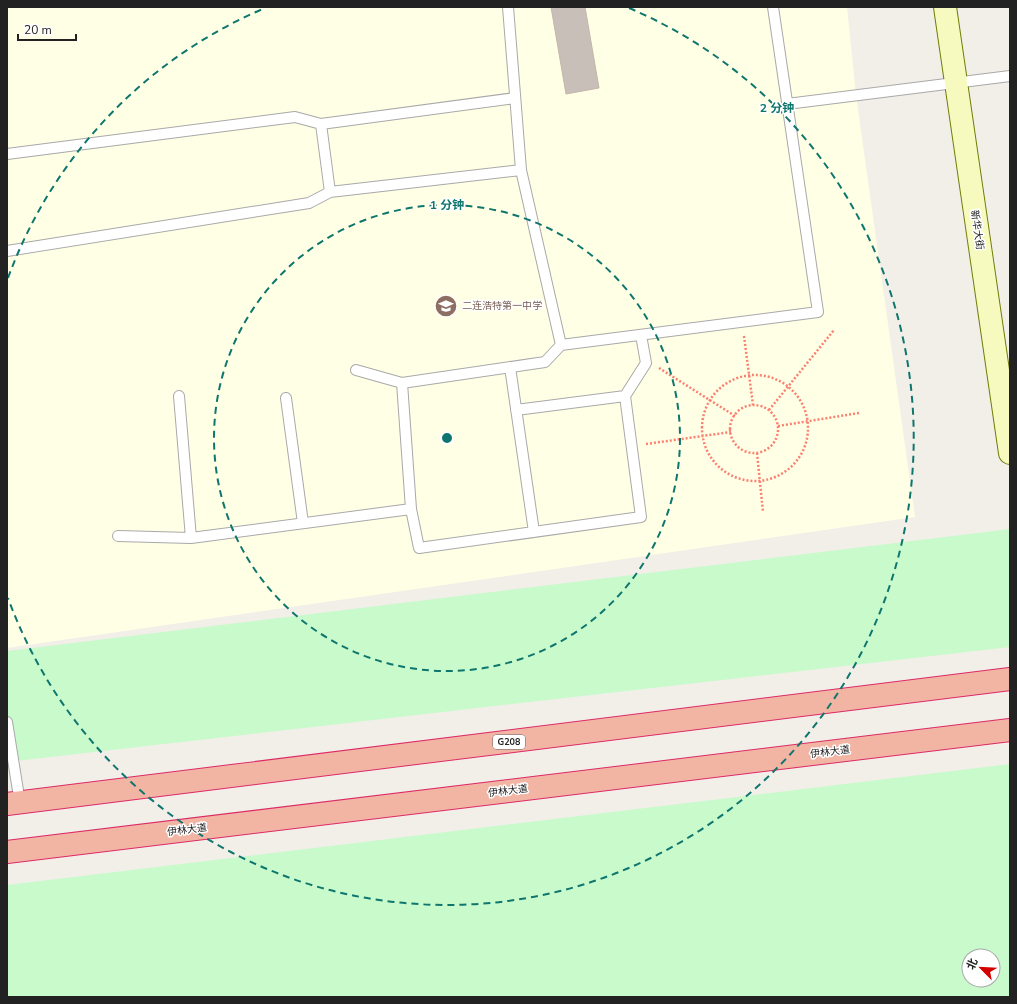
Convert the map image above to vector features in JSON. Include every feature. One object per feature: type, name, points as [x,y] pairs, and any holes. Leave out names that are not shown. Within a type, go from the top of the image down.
[{"type":"highway","name":"G208","points":[[13,804],[1010,679]]},
{"type":"highway","name":"伊林大道","points":[[7,852],[1010,730]]},
{"type":"main road","name":"新华大街","points":[[945,7],[1010,453]]},
{"type":"lane","points":[[508,7],[521,170],[561,345]]},
{"type":"lane","points":[[356,370],[402,383],[544,362],[561,345],[818,312],[773,7]]},
{"type":"lane","points":[[788,104],[1010,76]]},
{"type":"lane","points":[[7,154],[295,117],[321,124],[515,98]]},
{"type":"lane","points":[[321,124],[330,192]]},
{"type":"lane","points":[[7,251],[309,203],[330,192],[521,170]]},
{"type":"lane","points":[[402,383],[411,509],[419,548],[641,517],[625,396],[646,363],[642,335]]},
{"type":"lane","points":[[510,367],[534,532]]},
{"type":"lane","points":[[178,396],[191,538]]},
{"type":"lane","points":[[516,410],[625,396]]},
{"type":"lane","points":[[286,398],[303,523]]},
{"type":"lane","points":[[118,536],[191,538],[411,509]]},
{"type":"lane","points":[[7,722],[13,804]]},
{"type":"path","points":[[742,322],[753,405]]},
{"type":"path","points":[[769,410],[834,330]]},
{"type":"path","points":[[646,363],[650,362],[734,416]]},
{"type":"path","points":[[749,374],[765,375],[789,386],[799,397],[808,421],[808,435],[801,455],[789,469],[768,480],[745,480],[728,474],[711,459],[702,436],[702,418],[709,400],[722,385],[749,374]]},
{"type":"path","points":[[753,405],[769,410],[775,417],[778,426],[778,434],[773,444],[766,450],[757,453],[748,452],[740,448],[733,441],[731,432],[734,416],[743,408],[753,405]]},
{"type":"path","points":[[778,426],[859,413]]},
{"type":"path","points":[[632,446],[731,432]]},
{"type":"path","points":[[757,453],[762,512]]},
{"type":"shaded area","name":"二连浩特第一中学","points":[[7,7],[847,7],[856,95],[915,517],[7,648]]},
{"type":"green space","points":[[1010,529],[1010,647],[7,762],[7,651]]},
{"type":"green space","points":[[1010,764],[1010,997],[7,997],[7,885]]},
{"type":"building","points":[[551,7],[585,7],[599,88],[566,94]]},
{"type":"place","name":"二连浩特第一中学","points":[[446,306]]}]
